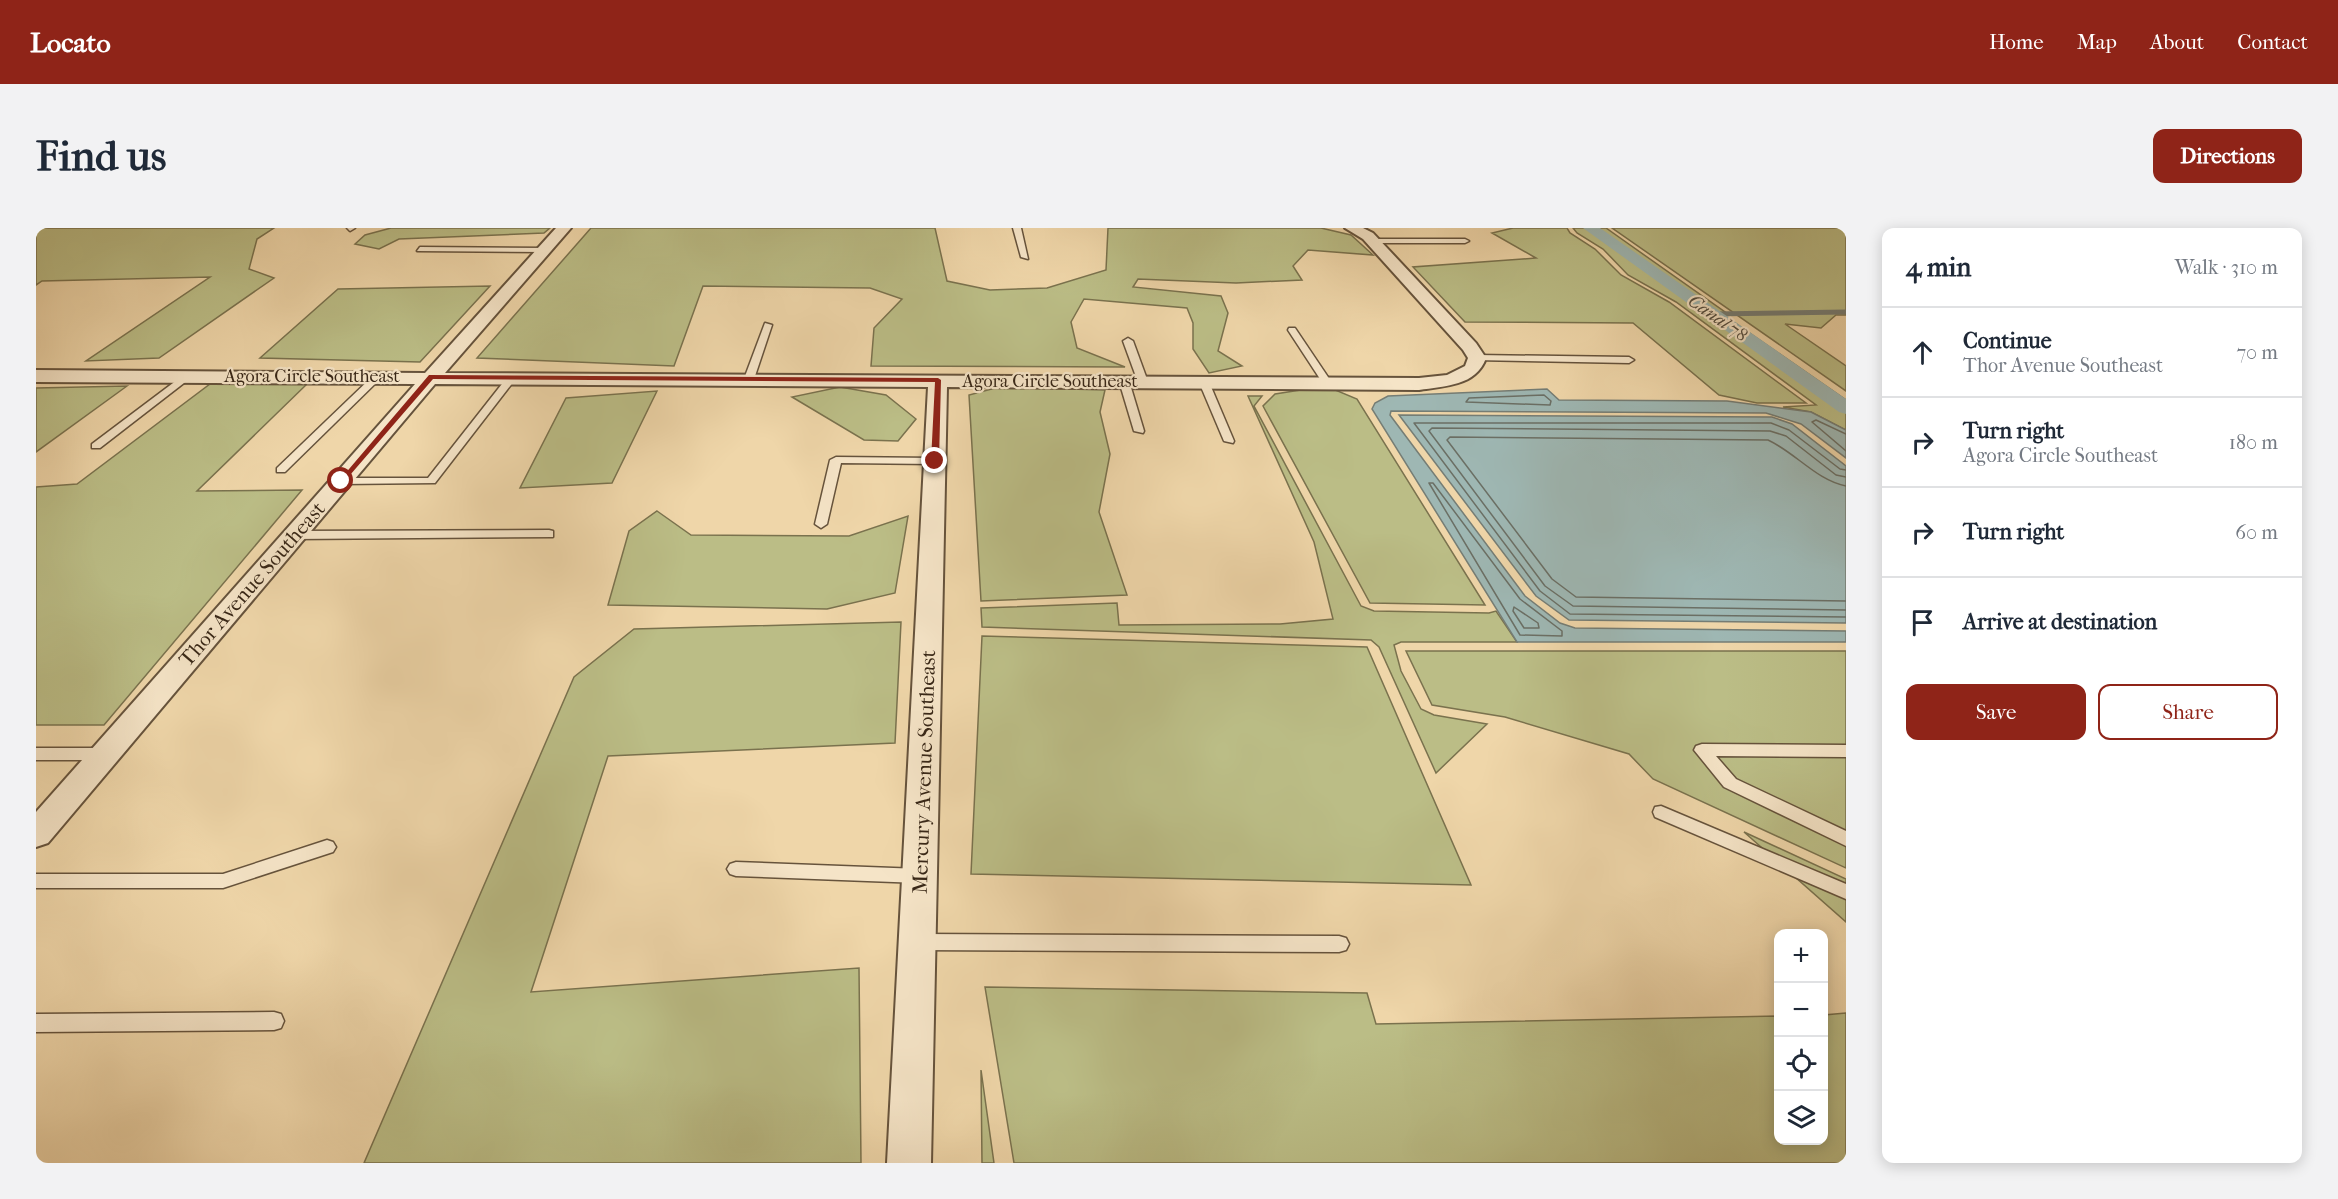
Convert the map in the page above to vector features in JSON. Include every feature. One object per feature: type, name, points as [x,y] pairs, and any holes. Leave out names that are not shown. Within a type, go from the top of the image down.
[{"type":"street","name":"Thor Avenue Southeast","points":[[36,834],[431,377],[564,228]]},
{"type":"street","points":[[1352,228],[1372,241],[1477,358]]},
{"type":"street","name":"Agora Circle Southeast","points":[[36,376],[1419,384],[1451,380],[1473,369],[1477,358]]},
{"type":"street","name":"Mercury Avenue Southeast","points":[[909,1163],[938,380]]},
{"type":"lane","points":[[1017,228],[1026,257]]},
{"type":"lane","points":[[1372,241],[1465,241]]},
{"type":"lane","points":[[420,249],[545,250]]},
{"type":"lane","points":[[749,379],[768,325]]},
{"type":"lane","points":[[1292,330],[1327,383]]},
{"type":"lane","points":[[1128,341],[1143,382]]},
{"type":"lane","points":[[1477,358],[1629,360]]},
{"type":"lane","points":[[96,446],[188,376]]},
{"type":"lane","points":[[281,470],[377,377]]},
{"type":"lane","points":[[341,481],[431,481],[512,377]]},
{"type":"lane","points":[[1124,381],[1139,431]]},
{"type":"lane","points":[[1204,382],[1228,441]]},
{"type":"lane","points":[[821,524],[836,460],[935,461]]},
{"type":"lane","points":[[294,535],[549,534]]},
{"type":"lane","points":[[1846,751],[1702,750],[1730,783],[1846,839]]},
{"type":"lane","points":[[36,754],[105,754]]},
{"type":"lane","points":[[1661,812],[1846,892]]},
{"type":"lane","points":[[36,881],[223,881],[327,847]]},
{"type":"lane","points":[[736,869],[920,876]]},
{"type":"lane","points":[[918,942],[1339,944]]},
{"type":"lane","points":[[36,1023],[274,1021]]},
{"type":"green space","points":[[36,228],[274,228],[257,239],[249,269],[274,278],[159,358],[86,361],[210,277],[42,281],[36,285]]},
{"type":"green space","points":[[391,228],[550,228],[544,233],[399,239],[379,249],[355,244],[365,235]]},
{"type":"green space","points":[[591,228],[935,228],[947,281],[990,290],[1047,288],[1106,270],[1108,228],[1321,228],[1351,235],[1373,255],[1308,250],[1293,266],[1302,280],[1236,283],[1138,279],[1133,287],[1221,296],[1228,313],[1218,351],[1242,366],[1209,373],[1193,349],[1193,323],[1187,308],[1084,299],[1071,322],[1077,348],[1125,367],[871,366],[874,328],[902,299],[870,288],[703,286],[674,366],[477,358]]},
{"type":"green space","points":[[1513,228],[1567,228],[1570,233],[1595,249],[1621,275],[1669,302],[1806,403],[1757,403],[1719,395],[1633,323],[1465,322],[1413,267],[1536,258],[1492,233]]},
{"type":"green space","points":[[1573,228],[1606,228],[1725,312],[1721,313],[1846,400],[1846,430],[1811,412],[1783,407],[1816,405],[1676,302],[1628,275],[1603,249],[1577,233]]},
{"type":"green space","points":[[1612,228],[1846,228],[1846,315],[1836,315],[1821,328],[1785,324],[1846,366],[1846,391]]},
{"type":"green space","points":[[490,286],[420,362],[260,358],[338,289]]},
{"type":"green space","points":[[308,383],[197,491],[302,490],[104,725],[36,725],[36,487],[77,484],[210,384]]},
{"type":"green space","points":[[127,386],[36,452],[36,388]]},
{"type":"green space","points":[[840,387],[886,395],[916,419],[898,441],[864,440],[792,397]]},
{"type":"green space","points":[[999,387],[1105,390],[1100,412],[1110,454],[1099,512],[1127,595],[981,601],[969,395]]},
{"type":"green space","points":[[1307,389],[1333,389],[1357,399],[1485,605],[1370,603],[1263,406],[1275,394]]},
{"type":"green space","points":[[657,391],[612,483],[520,488],[566,398]]},
{"type":"green space","points":[[1248,396],[1262,396],[1254,406],[1361,606],[1374,611],[1489,613],[1496,611],[1517,642],[1401,642],[1394,645],[1401,671],[1421,709],[1434,715],[1487,724],[1436,773],[1379,647],[1371,640],[982,627],[981,608],[1117,603],[1119,625],[1280,624],[1333,619],[1314,542]]},
{"type":"green space","points":[[657,511],[691,535],[849,536],[908,516],[895,593],[827,609],[608,605],[629,531]]},
{"type":"green space","points":[[901,622],[895,743],[608,756],[531,992],[859,968],[861,1163],[364,1163],[574,677],[634,629]]},
{"type":"green space","points":[[982,636],[1367,647],[1471,885],[971,874]]},
{"type":"green space","points":[[1406,651],[1846,651],[1846,868],[1653,779],[1629,754],[1505,717],[1432,705]]},
{"type":"green space","points":[[1744,832],[1846,879],[1846,922]]},
{"type":"green space","points":[[985,987],[1367,993],[1376,1024],[1774,1016],[1774,1145],[1828,1145],[1828,1015],[1846,1013],[1846,1163],[1014,1163]]},
{"type":"green space","points":[[981,1070],[994,1163],[982,1163]]},
{"type":"water","points":[[1547,389],[1559,400],[1727,401],[1811,412],[1846,430],[1846,458],[1801,424],[1766,413],[1391,411],[1390,415],[1525,596],[1560,623],[1575,628],[1846,631],[1846,642],[1517,642],[1372,409],[1375,403],[1388,396]]},
{"type":"water","points":[[1399,415],[1772,417],[1792,424],[1846,466],[1846,623],[1569,620],[1536,596]]},
{"type":"waterway","name":"Canal 78","points":[[1590,228],[1846,408]]},
{"type":"waterway","points":[[1713,314],[1846,312]]},
{"type":"route","points":[[341,481],[431,377],[938,380],[935,461]]}]
